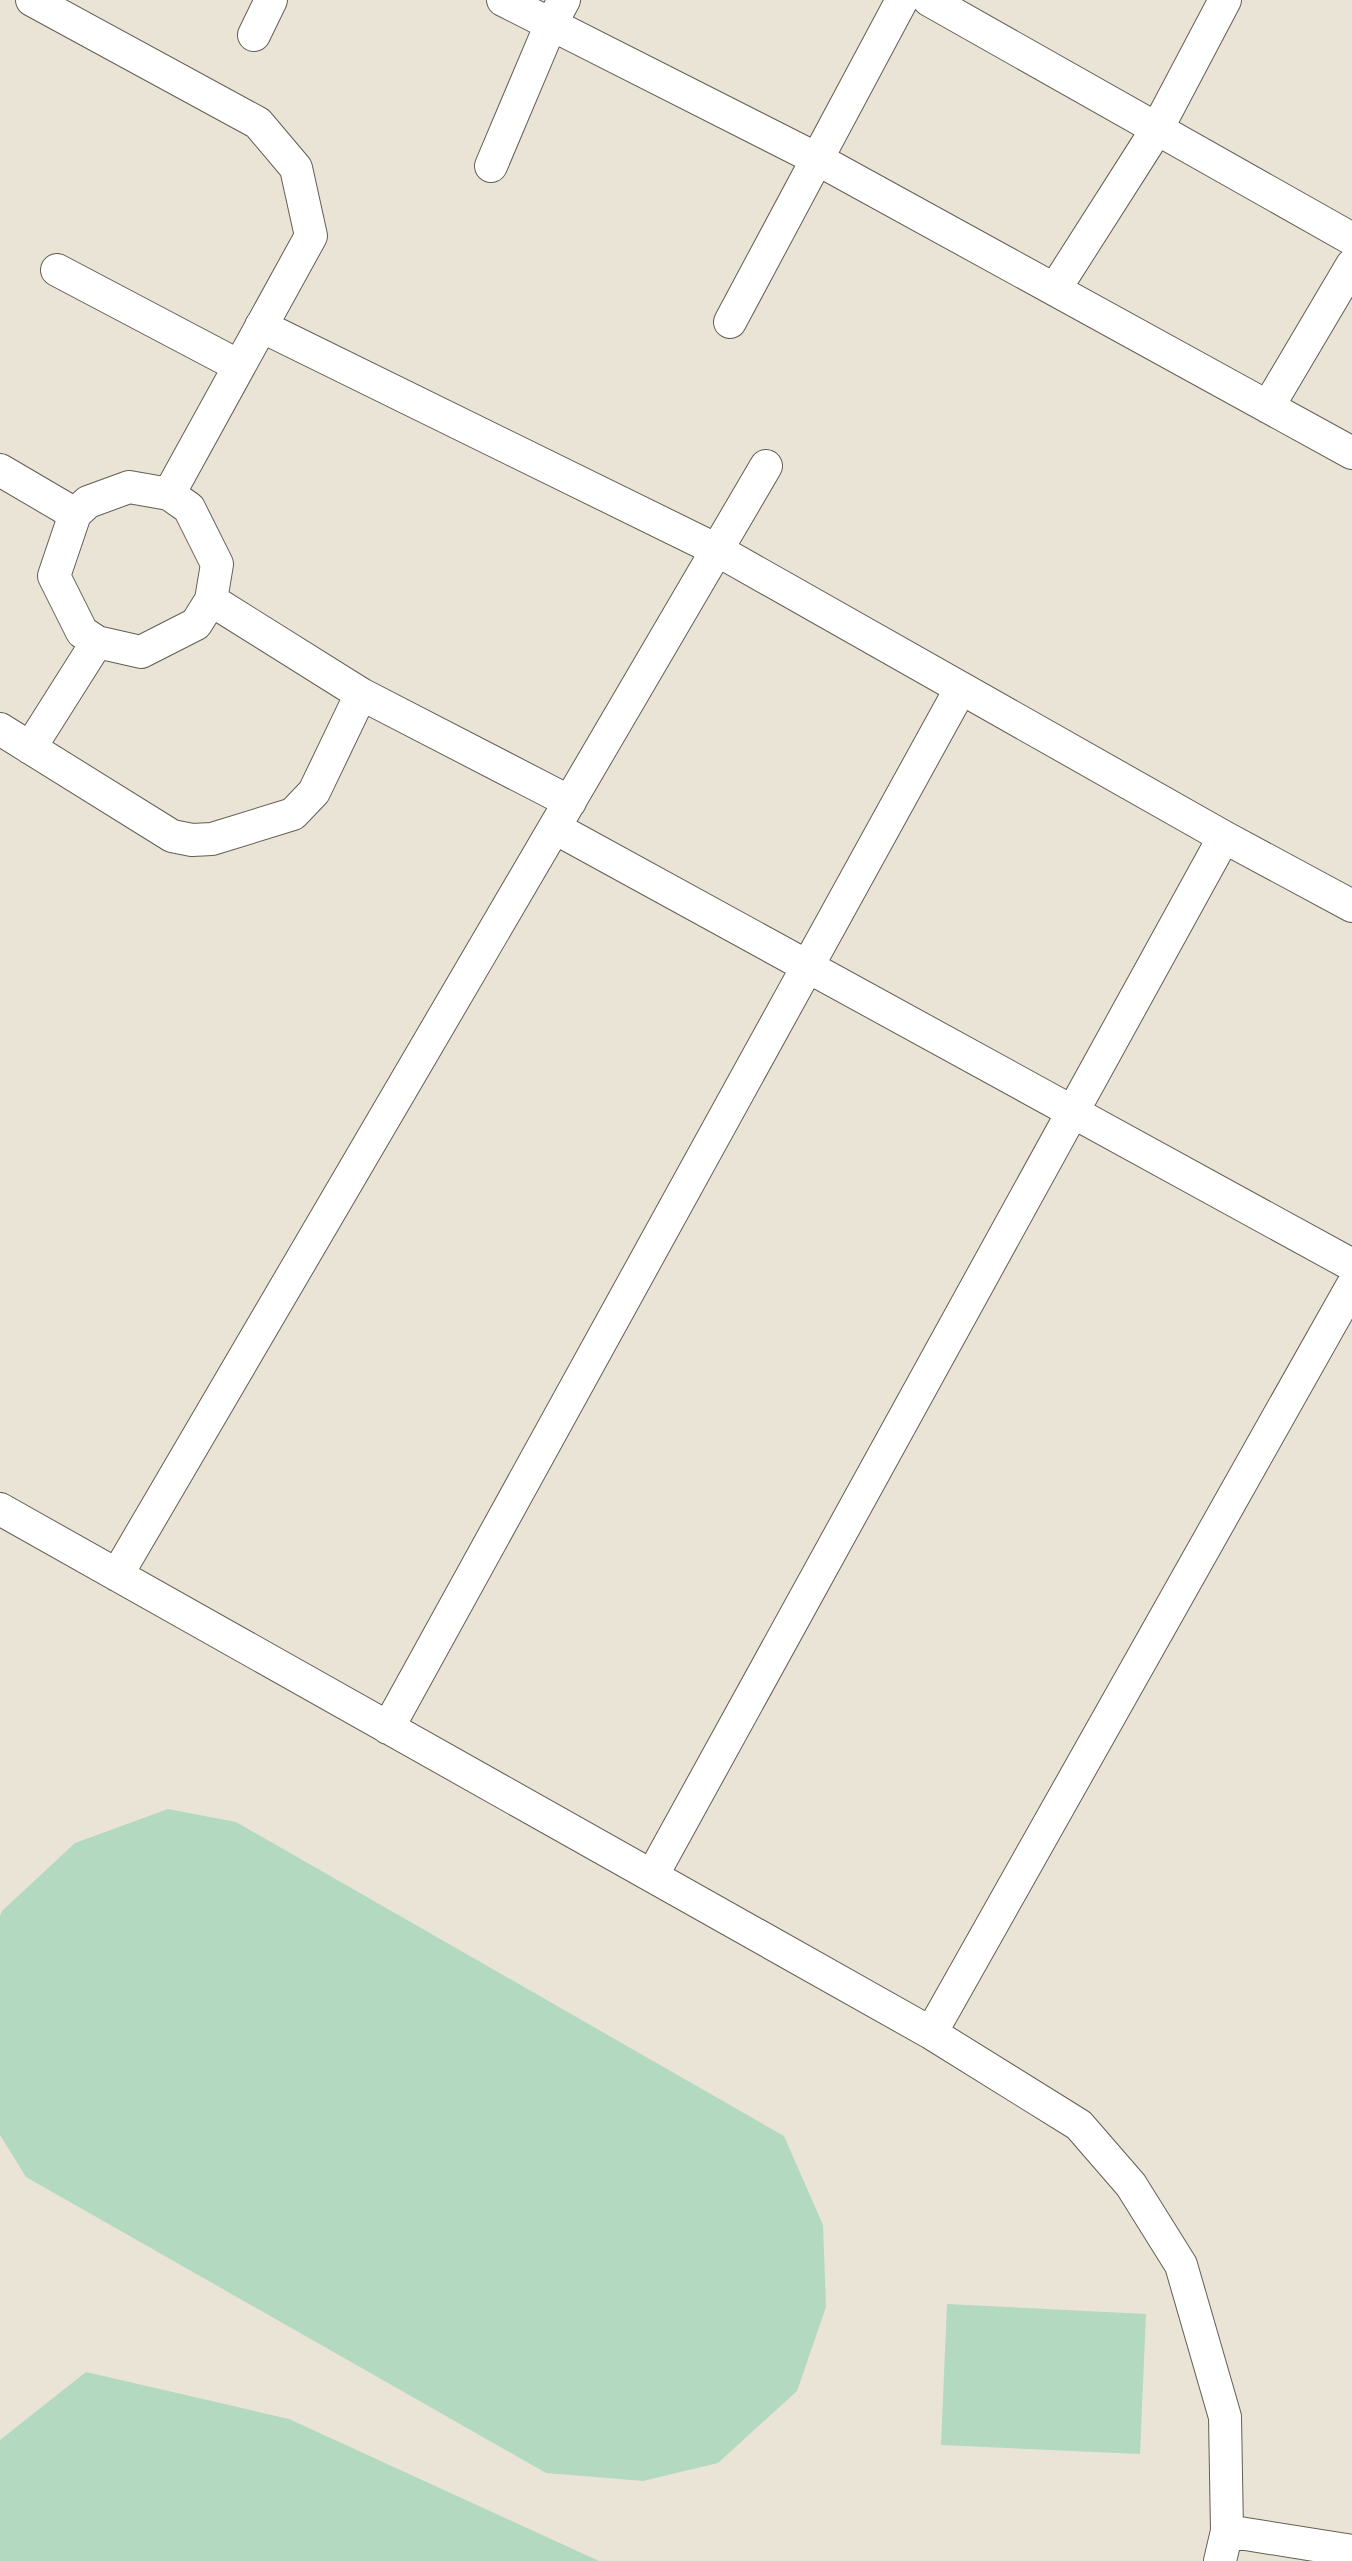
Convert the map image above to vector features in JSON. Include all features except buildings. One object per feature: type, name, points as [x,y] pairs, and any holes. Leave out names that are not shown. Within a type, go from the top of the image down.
[{"type":"street","points":[[32,0],[258,123],[296,168],[311,236],[169,494]]},
{"type":"street","points":[[254,35],[271,0]]},
{"type":"street","points":[[503,0],[557,12],[817,159],[1352,453]]},
{"type":"street","points":[[730,322],[903,0]]},
{"type":"street","points":[[929,0],[1352,239]]},
{"type":"street","points":[[1055,289],[1157,129],[1225,0]]},
{"type":"street","points":[[492,166],[557,12]]},
{"type":"street","points":[[1268,407],[1352,265]]},
{"type":"street","points":[[57,270],[239,366]]},
{"type":"street","points":[[261,326],[717,550],[1224,837],[1352,906]]},
{"type":"street","points":[[117,1575],[766,466]]},
{"type":"street","points":[[0,470],[75,514]]},
{"type":"street","points":[[129,487],[169,494],[189,508],[217,564],[211,600],[196,624],[141,652],[97,642],[82,632],[54,576],[75,514],[88,502],[129,487]]},
{"type":"street","points":[[211,600],[807,967],[1352,1265]]},
{"type":"street","points":[[30,748],[97,642]]},
{"type":"street","points":[[388,1728],[961,688]]},
{"type":"street","points":[[0,729],[172,836],[192,840],[212,839],[293,814],[314,792],[361,694]]},
{"type":"street","points":[[652,1876],[1224,837]]},
{"type":"street","points":[[931,2033],[1352,1286]]},
{"type":"street","points":[[0,1509],[931,2033],[1079,2125],[1131,2185],[1181,2265],[1225,2417],[1227,2531],[1220,2561]]},
{"type":"street","points":[[1227,2531],[1352,2550]]},
{"type":"green space","points":[[168,1809],[236,1822],[784,2136],[823,2225],[826,2307],[797,2391],[718,2463],[643,2481],[546,2473],[26,2177],[0,2135],[0,1916],[2,1911],[75,1843]]},
{"type":"green space","points":[[947,2304],[1146,2314],[1140,2454],[941,2445]]},
{"type":"green space","points":[[86,2372],[289,2419],[599,2561],[0,2561],[0,2440]]}]
